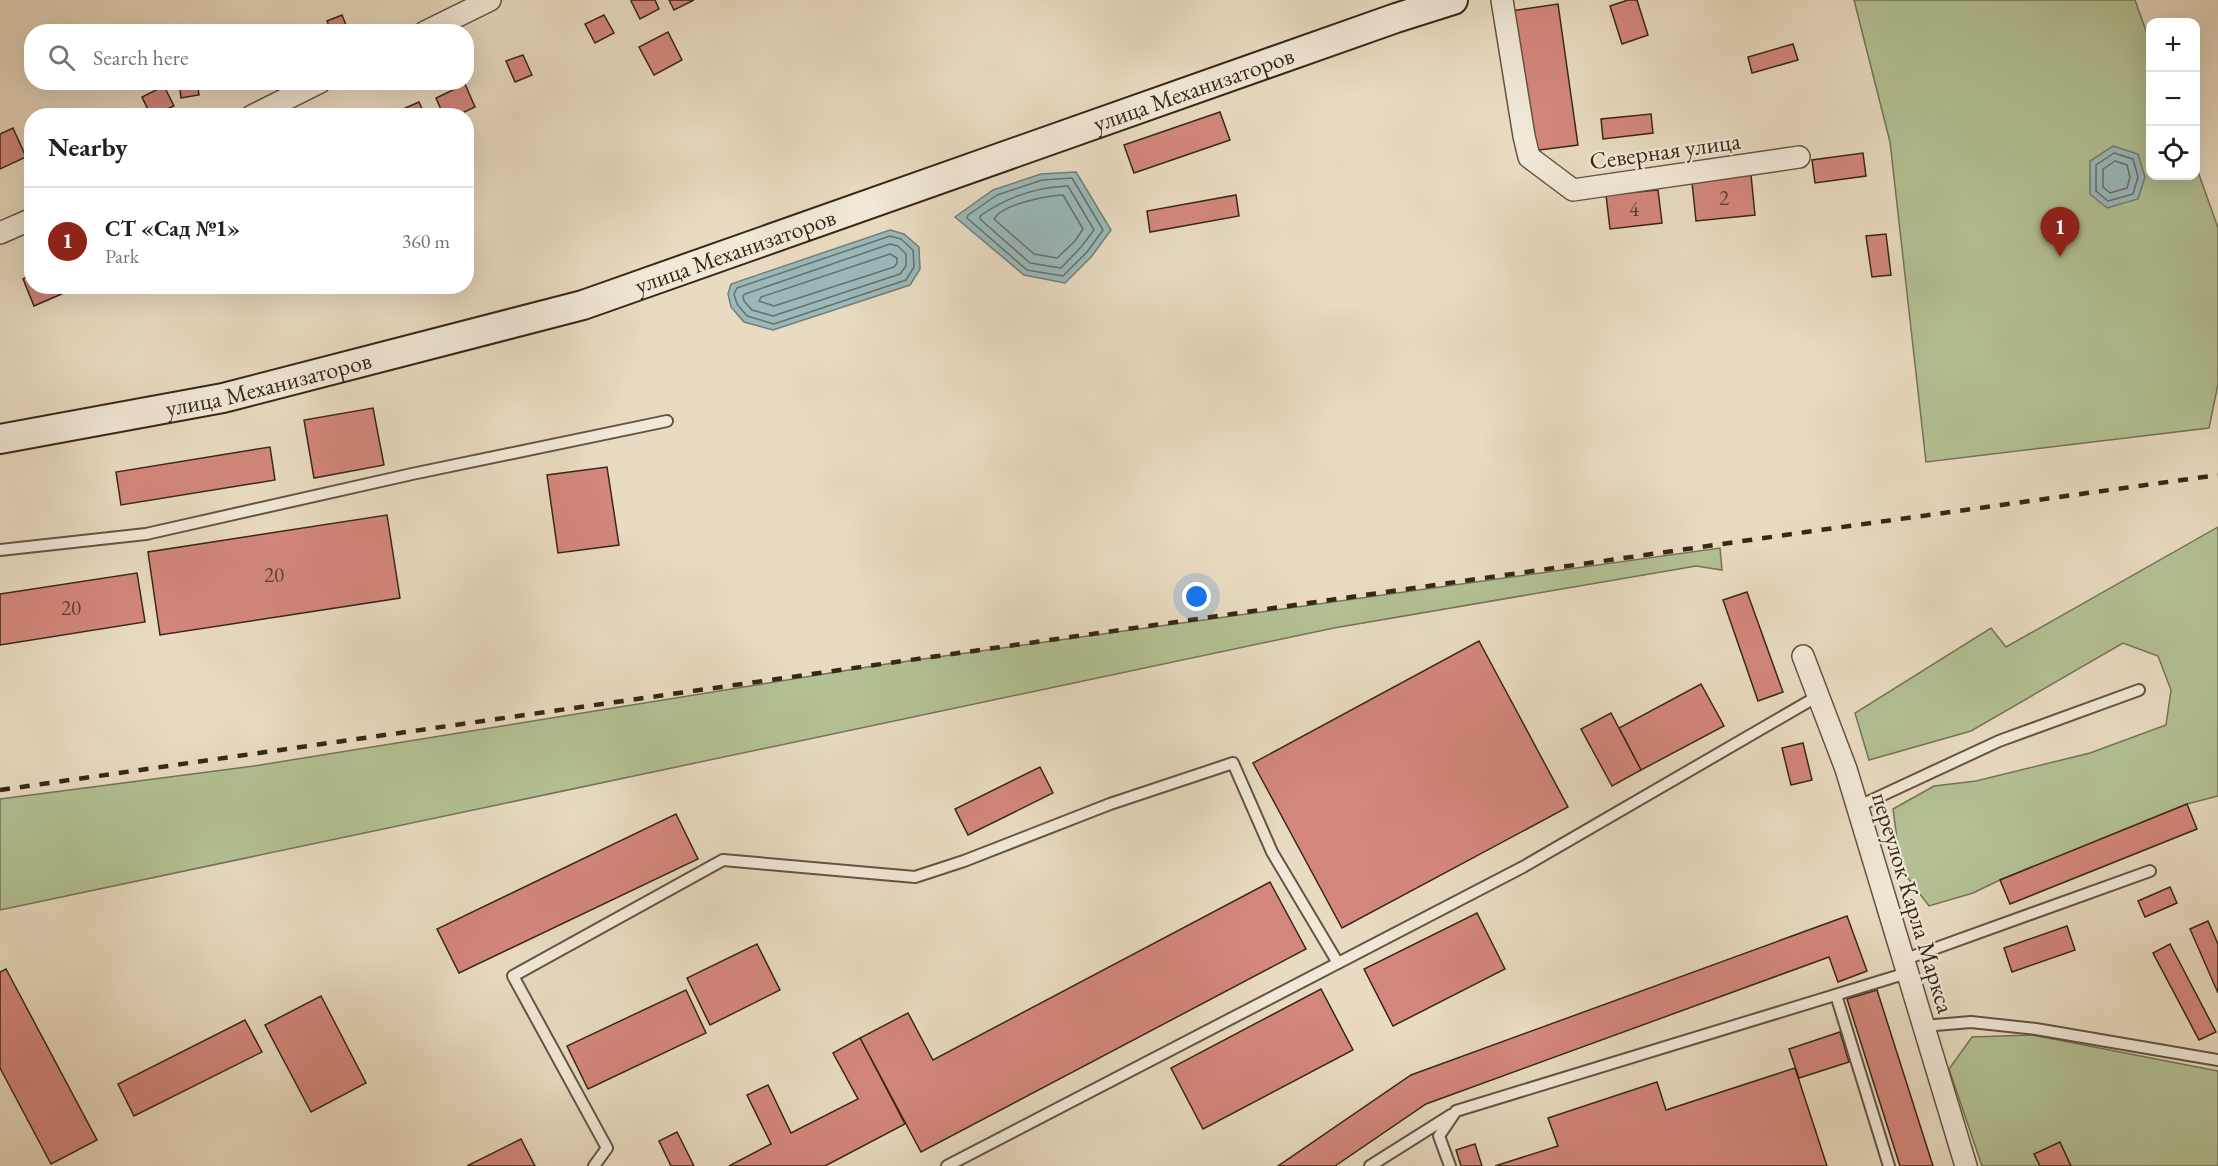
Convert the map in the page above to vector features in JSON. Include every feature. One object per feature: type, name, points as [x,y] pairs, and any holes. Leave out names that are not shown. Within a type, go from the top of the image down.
[{"type":"street","name":"улица Механизаторов","points":[[0,439],[223,398],[583,305],[1396,18],[1453,0]]},
{"type":"street","name":"Северная улица","points":[[1502,0],[1529,157],[1573,190],[1798,157]]},
{"type":"street","points":[[440,24],[485,1]]},
{"type":"street","points":[[268,108],[304,90]]},
{"type":"street","points":[[0,233],[24,222]]},
{"type":"street","name":"переулок Карла Маркса","points":[[1803,656],[1846,769],[1966,1166]]},
{"type":"lane","points":[[0,550],[146,534],[412,474],[667,421]]},
{"type":"lane","points":[[1857,807],[1999,741],[2139,690]]},
{"type":"lane","points":[[946,1166],[1523,867],[1818,696]]},
{"type":"lane","points":[[594,1166],[607,1148],[513,976],[723,860],[915,877],[964,861],[1110,804],[1233,763],[1272,852],[1338,963]]},
{"type":"lane","points":[[1370,1166],[1456,1111],[1836,995],[2150,871]]},
{"type":"lane","points":[[1836,995],[1888,1166]]},
{"type":"lane","points":[[1923,1026],[1971,1022],[2036,1029],[2218,1060]]},
{"type":"lane","points":[[1450,1166],[1439,1136],[1456,1111]]},
{"type":"green space","points":[[1854,0],[2135,0],[2146,31],[2146,180],[2200,180],[2200,177],[2218,228],[2218,384],[2209,428],[1926,462],[1890,142]]},
{"type":"green space","points":[[2218,527],[2218,796],[2187,804],[1973,893],[1929,906],[1901,869],[1893,809],[1934,786],[1976,781],[2090,753],[2166,725],[2171,690],[2158,656],[2123,643],[1971,731],[1869,760],[1855,713],[1991,628],[2006,647]]},
{"type":"green space","points":[[1720,548],[1722,570],[1696,566],[1334,628],[0,910],[0,799],[254,766],[880,665]]},
{"type":"green space","points":[[2032,1035],[2218,1071],[2218,1166],[1982,1166],[1949,1069],[1972,1037]]},
{"type":"water","points":[[2113,146],[2138,154],[2145,177],[2138,199],[2107,208],[2090,194],[2090,161]]},
{"type":"water","points":[[1076,172],[1111,230],[1092,256],[1065,283],[1024,275],[955,217],[993,190],[1041,174]]},
{"type":"water","points":[[890,230],[904,234],[919,247],[920,269],[910,285],[773,330],[744,322],[731,307],[728,294],[731,284]]},
{"type":"building","points":[[632,0],[655,0],[659,9],[640,19]]},
{"type":"building","points":[[669,0],[694,0],[674,10]]},
{"type":"building","points":[[1628,0],[1637,0],[1648,35],[1622,44],[1610,6]]},
{"type":"building","points":[[1558,4],[1578,145],[1532,151],[1511,11]]},
{"type":"building","points":[[342,15],[346,24],[328,24],[327,21]]},
{"type":"building","points":[[604,15],[614,33],[595,43],[585,24]]},
{"type":"building","points":[[668,32],[682,60],[654,75],[639,47]]},
{"type":"building","points":[[1793,44],[1798,60],[1752,73],[1748,57]]},
{"type":"building","points":[[523,55],[532,75],[515,82],[506,61]]},
{"type":"building","points":[[156,90],[166,90],[174,106],[147,108],[142,97]]},
{"type":"building","points":[[180,90],[198,90],[199,95],[181,98]]},
{"type":"building","points":[[453,90],[468,90],[475,107],[440,108],[436,98]]},
{"type":"building","points":[[419,102],[422,108],[405,108]]},
{"type":"building","points":[[1220,112],[1230,140],[1134,173],[1124,145]]},
{"type":"building","points":[[1651,114],[1653,133],[1603,139],[1601,119]]},
{"type":"building","points":[[13,128],[24,153],[24,158],[0,169],[0,134]]},
{"type":"building","points":[[1863,153],[1866,176],[1815,183],[1812,160]]},
{"type":"building","points":[[1751,175],[1755,215],[1696,221],[1692,182]]},
{"type":"building","points":[[1658,190],[1662,223],[1610,229],[1606,195]]},
{"type":"building","points":[[1236,195],[1239,216],[1150,232],[1147,211]]},
{"type":"building","points":[[1886,234],[1891,275],[1872,277],[1866,236]]},
{"type":"building","points":[[29,294],[62,294],[34,306]]},
{"type":"building","points":[[373,408],[384,465],[314,478],[304,420]]},
{"type":"building","points":[[270,447],[275,480],[121,505],[116,472]]},
{"type":"building","points":[[607,467],[619,545],[558,553],[547,475]]},
{"type":"building","points":[[387,515],[400,598],[160,635],[148,552]]},
{"type":"building","points":[[137,573],[145,622],[0,645],[0,594]]},
{"type":"building","points":[[1747,592],[1783,692],[1758,701],[1723,600]]},
{"type":"building","points":[[1479,641],[1568,807],[1342,928],[1253,763]]},
{"type":"building","points":[[1701,684],[1724,726],[1641,770],[1619,728]]},
{"type":"building","points":[[1611,713],[1641,770],[1612,786],[1581,729]]},
{"type":"building","points":[[1803,743],[1812,780],[1791,785],[1782,748]]},
{"type":"building","points":[[1040,767],[1053,793],[968,835],[955,809]]},
{"type":"building","points":[[2187,804],[2197,829],[2010,904],[2000,880]]},
{"type":"building","points":[[676,814],[698,859],[459,973],[437,929]]},
{"type":"building","points":[[1270,882],[1306,949],[921,1152],[860,1038],[908,1013],[933,1060]]},
{"type":"building","points":[[2170,887],[2177,903],[2145,917],[2138,901]]},
{"type":"building","points":[[1477,913],[1505,969],[1393,1026],[1364,969]]},
{"type":"building","points":[[1847,916],[1867,971],[1838,982],[1829,957],[1426,1104],[1335,1166],[1278,1166],[1411,1075]]},
{"type":"building","points":[[2208,921],[2218,944],[2218,993],[2190,929]]},
{"type":"building","points":[[2067,926],[2075,950],[2012,972],[2004,948]]},
{"type":"building","points":[[757,944],[780,990],[710,1025],[687,978]]},
{"type":"building","points":[[2170,944],[2216,1032],[2199,1040],[2153,953]]},
{"type":"building","points":[[6,969],[97,1140],[51,1164],[0,1068],[0,972]]},
{"type":"building","points":[[1321,989],[1353,1050],[1203,1129],[1171,1068]]},
{"type":"building","points":[[686,990],[706,1033],[588,1089],[567,1046]]},
{"type":"building","points":[[1877,990],[1933,1166],[1900,1166],[1847,999]]},
{"type":"building","points":[[321,996],[366,1083],[311,1112],[265,1025]]},
{"type":"building","points":[[245,1020],[262,1052],[134,1116],[118,1084]]},
{"type":"building","points":[[1840,1032],[1849,1062],[1799,1078],[1789,1049]]},
{"type":"building","points":[[860,1038],[905,1124],[825,1166],[729,1166],[771,1144],[747,1095],[768,1085],[791,1133],[858,1099],[833,1053]]},
{"type":"building","points":[[1795,1068],[1827,1166],[1495,1166],[1558,1146],[1548,1118],[1657,1082],[1666,1110]]},
{"type":"building","points":[[677,1132],[694,1166],[671,1166],[659,1141]]},
{"type":"building","points":[[521,1139],[535,1166],[467,1166]]},
{"type":"building","points":[[2060,1142],[2071,1166],[2040,1166],[2034,1154]]},
{"type":"building","points":[[1475,1144],[1482,1166],[1461,1166],[1456,1150]]},
{"type":"railway","points":[[0,790],[2218,475]]},
{"type":"place","name":"СТ «Сад №1»","points":[[2060,257]]}]
